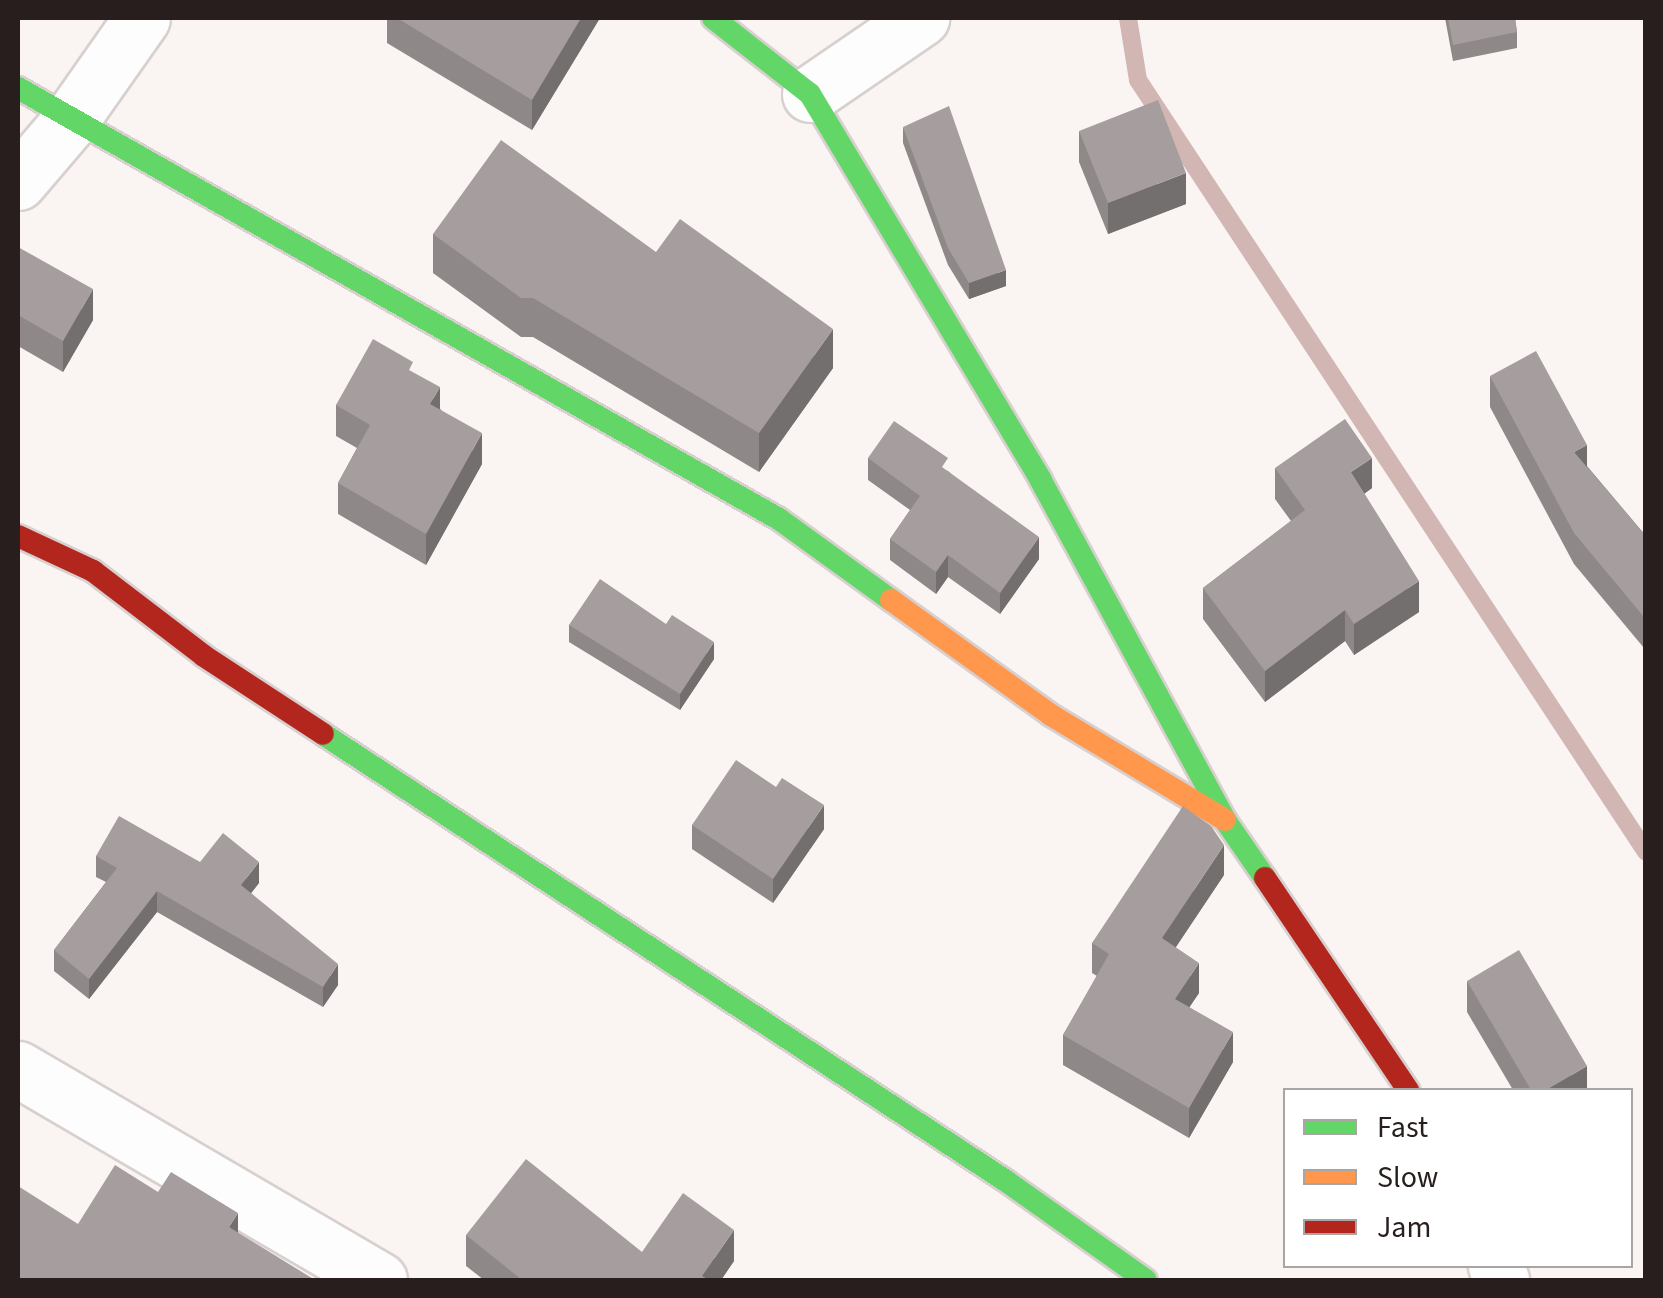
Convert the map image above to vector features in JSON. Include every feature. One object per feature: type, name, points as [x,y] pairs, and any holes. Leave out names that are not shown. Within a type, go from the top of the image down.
[{"type":"street","points":[[18,182],[70,122],[142,18]]},
{"type":"street","points":[[713,18],[810,94],[1040,478],[1225,820],[1407,1088]]},
{"type":"street","points":[[810,94],[920,18]]},
{"type":"street","points":[[18,88],[70,122],[540,379],[779,519],[1051,715],[1225,820]]},
{"type":"street","points":[[18,536],[93,571],[204,656],[1006,1181],[1146,1280]]},
{"type":"street","points":[[18,1069],[380,1280]]},
{"type":"building","points":[[397,18],[581,18],[532,100]]},
{"type":"building","points":[[1448,18],[1515,18],[1517,32],[1453,45]]},
{"type":"building","points":[[1158,100],[1186,173],[1108,203],[1079,131]]},
{"type":"building","points":[[949,106],[1006,270],[969,283],[948,248],[903,127]]},
{"type":"building","points":[[501,140],[656,252],[680,219],[833,329],[759,433],[533,298],[521,298],[433,234]]},
{"type":"building","points":[[18,247],[93,289],[63,341],[18,315]]},
{"type":"building","points":[[373,339],[413,362],[409,370],[440,387],[430,404],[482,433],[426,534],[338,483],[370,425],[336,405]]},
{"type":"building","points":[[1536,351],[1587,445],[1574,452],[1646,536],[1644,617],[1574,533],[1490,376]]},
{"type":"building","points":[[1345,419],[1372,458],[1351,472],[1419,581],[1354,624],[1345,610],[1265,671],[1203,588],[1305,510],[1275,468]]},
{"type":"building","points":[[894,421],[948,458],[942,467],[1039,537],[1000,593],[948,555],[936,572],[890,539],[920,496],[868,458]]},
{"type":"building","points":[[600,579],[666,624],[672,615],[714,642],[680,694],[569,625]]},
{"type":"building","points":[[736,760],[776,787],[782,778],[824,805],[773,879],[692,825]]},
{"type":"building","points":[[1183,806],[1211,826],[1224,845],[1162,938],[1199,963],[1175,999],[1233,1032],[1189,1108],[1063,1035],[1109,954],[1092,943]]},
{"type":"building","points":[[119,816],[200,862],[223,833],[259,862],[241,885],[338,964],[323,987],[157,891],[89,979],[54,950],[117,868],[96,856]]},
{"type":"building","points":[[1519,950],[1587,1066],[1549,1088],[1530,1088],[1467,981]]},
{"type":"building","points":[[526,1159],[642,1252],[683,1193],[734,1230],[702,1276],[709,1280],[522,1280],[466,1235]]},
{"type":"building","points":[[115,1165],[158,1192],[171,1172],[238,1213],[229,1227],[315,1280],[18,1280],[18,1186],[78,1224]]},
{"type":"waterway","points":[[1128,18],[1138,80],[1646,852]]},
{"type":"traffic: fast","points":[[713,18],[810,94],[1040,479],[1225,820],[1265,878]]},
{"type":"traffic: fast","points":[[18,88],[779,519],[891,600]]},
{"type":"traffic: fast","points":[[323,734],[1006,1181],[1146,1280]]},
{"type":"traffic: slow","points":[[891,600],[1051,715],[1225,820]]},
{"type":"traffic: jam","points":[[18,536],[93,571],[204,656],[323,734]]},
{"type":"traffic: jam","points":[[1265,878],[1407,1088]]}]
